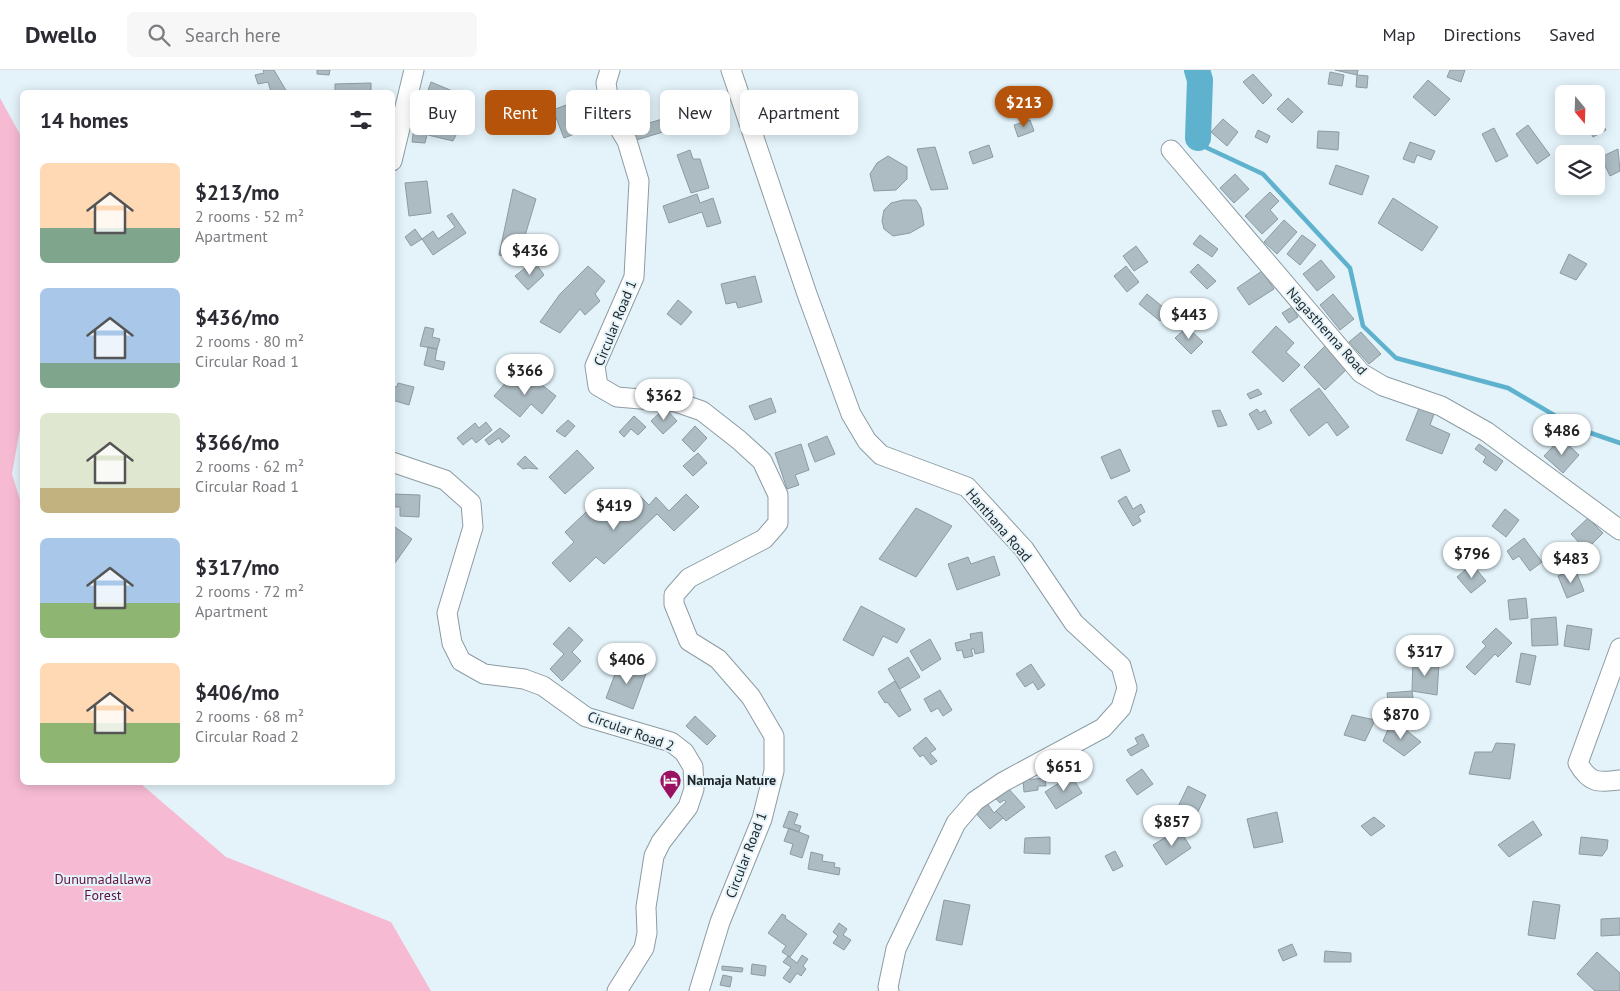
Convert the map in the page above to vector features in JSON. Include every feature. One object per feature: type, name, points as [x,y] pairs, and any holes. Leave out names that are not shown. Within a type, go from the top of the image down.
[{"type":"street","points":[[395,149],[414,70]]},
{"type":"street","name":"Circular Road 1","points":[[610,70],[606,83],[611,115],[627,142],[639,181],[634,277],[595,366],[598,386],[617,397],[676,402],[702,411],[762,461],[778,495],[778,523],[764,539],[689,578],[674,595],[674,604],[689,641],[718,659],[751,697],[774,736],[774,771],[762,819],[720,922],[699,991]]},
{"type":"street","name":"Hanthana Road","points":[[731,70],[807,294],[851,414],[867,441],[881,455],[968,487],[1024,549],[1074,623],[1121,666],[1127,688],[1121,708],[1103,728],[1003,782],[975,801],[956,823],[896,949],[888,987],[889,991]]},
{"type":"street","name":"Nagasthenna Road","points":[[1171,150],[1361,373],[1383,386],[1441,406],[1487,432],[1620,530]]},
{"type":"street","name":"Circular Road 2","points":[[395,463],[445,480],[471,503],[473,527],[447,613],[452,643],[461,661],[484,674],[524,679],[543,686],[586,717],[671,742],[684,752],[693,767],[694,789],[688,807],[661,842],[654,856],[646,907],[647,933],[644,948],[617,991]]},
{"type":"street","points":[[1620,648],[1578,763],[1585,776],[1596,782],[1620,780]]},
{"type":"green space","name":"Dunumadallawa Forest","points":[[0,98],[20,134],[20,428],[12,474],[20,500],[20,785],[142,785],[226,857],[391,922],[431,991],[0,991]]},
{"type":"building","points":[[263,70],[274,70],[286,90],[270,90],[268,82],[258,84],[255,75],[264,73]]},
{"type":"building","points":[[317,70],[330,70],[329,75],[317,74]]},
{"type":"building","points":[[1335,70],[1358,70],[1357,75]]},
{"type":"building","points":[[1450,70],[1465,70],[1461,82],[1447,77]]},
{"type":"building","points":[[1330,72],[1344,75],[1342,86],[1328,84]]},
{"type":"building","points":[[1253,74],[1272,95],[1263,104],[1243,82]]},
{"type":"building","points":[[1357,75],[1368,76],[1367,88],[1356,87]]},
{"type":"building","points":[[1428,80],[1450,99],[1435,116],[1413,97]]},
{"type":"building","points":[[431,82],[450,90],[428,90]]},
{"type":"building","points":[[371,83],[371,90],[335,90],[335,84]]},
{"type":"building","points":[[1288,98],[1303,112],[1292,123],[1277,109]]},
{"type":"building","points":[[566,105],[566,135],[572,135],[564,138],[556,118],[556,109]]},
{"type":"building","points":[[1223,119],[1238,132],[1227,146],[1211,132]]},
{"type":"building","points":[[660,120],[660,133],[633,141],[631,135],[650,135],[650,123]]},
{"type":"building","points":[[1030,120],[1034,131],[1018,137],[1014,125]]},
{"type":"building","points":[[1528,125],[1550,155],[1537,164],[1516,134]]},
{"type":"building","points":[[1494,128],[1508,156],[1496,162],[1482,134]]},
{"type":"building","points":[[1258,130],[1270,136],[1267,143],[1255,137]]},
{"type":"building","points":[[1318,131],[1339,132],[1338,150],[1317,148]]},
{"type":"building","points":[[413,135],[427,135],[425,143],[412,142]]},
{"type":"building","points":[[428,135],[456,135],[453,141]]},
{"type":"building","points":[[1410,142],[1435,151],[1431,160],[1417,155],[1414,163],[1403,159]]},
{"type":"building","points":[[989,145],[993,157],[973,164],[969,152]]},
{"type":"building","points":[[935,147],[948,189],[931,190],[917,149]]},
{"type":"building","points":[[1618,149],[1620,171],[1610,176],[1605,165],[1605,155]]},
{"type":"building","points":[[690,150],[693,159],[700,159],[709,188],[691,193],[677,155]]},
{"type":"building","points":[[888,156],[907,167],[907,179],[896,190],[874,191],[870,174],[877,163]]},
{"type":"building","points":[[1336,165],[1369,176],[1362,195],[1329,184]]},
{"type":"building","points":[[1235,174],[1249,189],[1234,203],[1220,188]]},
{"type":"building","points":[[427,181],[431,213],[409,216],[405,183]]},
{"type":"building","points":[[513,189],[536,199],[518,259],[499,255]]},
{"type":"building","points":[[1270,192],[1279,201],[1270,210],[1278,219],[1262,234],[1245,216]]},
{"type":"building","points":[[697,194],[700,203],[713,198],[721,223],[707,227],[702,212],[669,223],[663,206]]},
{"type":"building","points":[[1393,198],[1438,227],[1422,251],[1378,223]]},
{"type":"building","points":[[903,200],[916,200],[921,208],[924,225],[910,233],[893,236],[884,229],[882,221],[884,210],[891,203]]},
{"type":"building","points":[[452,213],[466,233],[433,255],[422,239],[433,231],[438,239],[455,227],[447,216]]},
{"type":"building","points":[[1284,220],[1297,232],[1277,254],[1264,242]]},
{"type":"building","points":[[415,229],[422,239],[411,246],[405,237]]},
{"type":"building","points":[[1200,235],[1218,249],[1212,257],[1193,244]]},
{"type":"building","points":[[1302,235],[1316,245],[1300,265],[1287,254]]},
{"type":"building","points":[[1136,246],[1148,262],[1134,271],[1123,256]]},
{"type":"building","points":[[1569,254],[1587,264],[1576,280],[1560,273]]},
{"type":"building","points":[[1321,260],[1335,277],[1317,291],[1303,274]]},
{"type":"building","points":[[534,261],[544,275],[528,290],[515,276]]},
{"type":"building","points":[[1198,264],[1216,281],[1207,289],[1190,272]]},
{"type":"building","points":[[588,266],[605,281],[595,294],[600,301],[585,315],[580,309],[560,333],[540,322],[560,294]]},
{"type":"building","points":[[1126,266],[1139,282],[1127,292],[1114,276]]},
{"type":"building","points":[[1262,271],[1274,289],[1249,305],[1237,288]]},
{"type":"building","points":[[755,276],[762,302],[738,308],[736,302],[726,304],[721,284]]},
{"type":"building","points":[[1147,294],[1168,311],[1160,321],[1139,304]]},
{"type":"building","points":[[1333,294],[1354,319],[1340,330],[1320,305]]},
{"type":"building","points":[[678,300],[692,312],[681,325],[667,314]]},
{"type":"building","points":[[1292,307],[1298,317],[1289,323],[1282,313]]},
{"type":"building","points":[[1276,326],[1294,343],[1286,352],[1300,365],[1283,382],[1252,352]]},
{"type":"building","points":[[425,327],[434,329],[432,337],[440,339],[437,349],[420,346]]},
{"type":"building","points":[[1187,327],[1203,342],[1191,354],[1175,338]]},
{"type":"building","points":[[1361,332],[1381,354],[1369,364],[1349,342]]},
{"type":"building","points":[[1325,346],[1348,368],[1325,390],[1304,367]]},
{"type":"building","points":[[428,347],[437,349],[435,360],[445,362],[443,370],[424,365]]},
{"type":"building","points":[[527,373],[556,396],[542,414],[531,404],[520,417],[494,396],[508,380],[515,386]]},
{"type":"building","points":[[398,383],[414,387],[409,405],[395,401],[395,387],[397,387]]},
{"type":"building","points":[[1319,388],[1349,427],[1337,436],[1327,422],[1309,436],[1290,410]]},
{"type":"building","points":[[1258,389],[1262,394],[1250,399],[1247,394]]},
{"type":"building","points":[[771,398],[776,412],[755,420],[749,406]]},
{"type":"building","points":[[665,408],[677,421],[663,434],[651,421]]},
{"type":"building","points":[[1419,408],[1434,414],[1430,425],[1450,434],[1442,454],[1406,440]]},
{"type":"building","points":[[1257,409],[1260,413],[1265,410],[1272,423],[1258,430],[1249,414]]},
{"type":"building","points":[[1220,410],[1227,425],[1218,427],[1212,411]]},
{"type":"building","points":[[634,416],[646,427],[638,435],[631,429],[624,437],[619,432]]},
{"type":"building","points":[[568,420],[575,426],[565,437],[556,431]]},
{"type":"building","points":[[486,422],[492,430],[476,443],[472,438],[463,445],[457,438],[475,423],[479,428]]},
{"type":"building","points":[[695,426],[707,438],[694,452],[682,440]]},
{"type":"building","points":[[500,428],[510,436],[502,443],[499,438],[489,445],[485,440]]},
{"type":"building","points":[[827,436],[835,454],[815,462],[808,444]]},
{"type":"building","points":[[1561,438],[1579,455],[1563,473],[1544,456]]},
{"type":"building","points":[[801,444],[809,470],[795,475],[799,485],[787,489],[775,453]]},
{"type":"building","points":[[1479,444],[1503,461],[1496,471],[1483,462],[1486,457],[1475,449]]},
{"type":"building","points":[[1120,449],[1130,471],[1111,479],[1101,457]]},
{"type":"building","points":[[577,450],[594,468],[565,494],[549,477]]},
{"type":"building","points":[[698,453],[707,463],[693,476],[683,466]]},
{"type":"building","points":[[525,456],[538,469],[523,469],[517,464]]},
{"type":"building","points":[[395,494],[420,495],[419,517],[400,516],[400,507],[395,507]]},
{"type":"building","points":[[686,494],[699,507],[674,531],[657,514],[604,564],[596,557],[570,582],[552,563],[574,542],[565,532],[601,498],[615,512],[626,501],[630,505],[640,496],[649,505],[656,497],[669,511]]},
{"type":"building","points":[[1126,496],[1133,509],[1141,504],[1145,512],[1138,516],[1141,521],[1133,526],[1118,501]]},
{"type":"building","points":[[916,508],[952,526],[916,577],[879,559]]},
{"type":"building","points":[[1505,509],[1519,520],[1506,537],[1492,526]]},
{"type":"building","points":[[1588,518],[1603,533],[1586,550],[1571,534]]},
{"type":"building","points":[[395,527],[412,539],[395,563]]},
{"type":"building","points":[[1524,538],[1542,562],[1530,571],[1519,556],[1513,560],[1507,551]]},
{"type":"building","points":[[994,556],[1000,575],[957,590],[948,564],[968,557],[971,564]]},
{"type":"building","points":[[1472,564],[1486,581],[1471,593],[1457,577]]},
{"type":"building","points":[[1575,569],[1584,591],[1567,598],[1558,576]]},
{"type":"building","points":[[1526,598],[1528,618],[1510,620],[1508,600]]},
{"type":"building","points":[[861,606],[905,629],[897,643],[883,636],[873,656],[843,640]]},
{"type":"building","points":[[1556,617],[1558,645],[1532,646],[1531,619]]},
{"type":"building","points":[[1567,625],[1592,629],[1589,650],[1564,646]]},
{"type":"building","points":[[569,627],[583,640],[572,652],[581,661],[562,681],[550,669],[564,654],[553,644]]},
{"type":"building","points":[[1496,628],[1512,643],[1498,657],[1495,654],[1475,675],[1466,667],[1486,646],[1482,642]]},
{"type":"building","points":[[982,632],[984,652],[975,654],[974,649],[971,649],[973,656],[964,658],[962,650],[957,651],[955,643],[971,639],[970,634]]},
{"type":"building","points":[[930,639],[941,659],[922,671],[910,651]]},
{"type":"building","points":[[1521,653],[1536,656],[1530,685],[1516,682]]},
{"type":"building","points":[[908,657],[920,677],[900,689],[888,669]]},
{"type":"building","points":[[1413,659],[1439,663],[1437,695],[1412,691]]},
{"type":"building","points":[[620,661],[647,671],[633,709],[606,698]]},
{"type":"building","points":[[1031,664],[1045,685],[1038,690],[1033,682],[1025,687],[1016,674]]},
{"type":"building","points":[[895,681],[911,710],[899,717],[887,702],[885,703],[878,692]]},
{"type":"building","points":[[940,690],[952,710],[943,716],[938,708],[931,712],[924,699]]},
{"type":"building","points":[[1412,691],[1415,713],[1390,717],[1387,693]]},
{"type":"building","points":[[1352,715],[1375,720],[1365,741],[1344,735]]},
{"type":"building","points":[[695,716],[716,736],[707,745],[686,726]]},
{"type":"building","points":[[1401,726],[1421,742],[1404,756],[1383,741],[1389,727],[1400,730]]},
{"type":"building","points":[[1143,734],[1149,746],[1131,756],[1127,750],[1138,744],[1135,738]]},
{"type":"building","points":[[926,737],[936,749],[930,753],[937,761],[931,765],[923,755],[920,757],[913,748]]},
{"type":"building","points":[[1496,743],[1515,744],[1510,779],[1469,774],[1475,752],[1492,752]]},
{"type":"building","points":[[1142,769],[1153,784],[1137,795],[1126,780]]},
{"type":"building","points":[[1071,775],[1082,793],[1056,809],[1045,792]]},
{"type":"building","points":[[1045,778],[1046,786],[1038,786],[1038,790],[1024,792],[1023,780]]},
{"type":"building","points":[[1188,786],[1206,795],[1193,822],[1175,813]]},
{"type":"building","points":[[1007,787],[1025,807],[1006,821],[996,811],[1006,802],[1004,800],[1000,803],[995,798]]},
{"type":"building","points":[[984,799],[994,813],[996,811],[1003,818],[990,829],[972,809]]},
{"type":"building","points":[[789,811],[798,814],[794,824],[801,826],[799,832],[783,827]]},
{"type":"building","points":[[1277,812],[1283,842],[1254,848],[1247,819]]},
{"type":"building","points":[[1374,817],[1385,826],[1371,836],[1361,826]]},
{"type":"building","points":[[1533,821],[1542,835],[1509,857],[1498,845]]},
{"type":"building","points":[[789,828],[809,836],[802,858],[790,854],[793,844],[784,841]]},
{"type":"building","points":[[1179,829],[1191,848],[1166,865],[1153,845]]},
{"type":"building","points":[[1050,837],[1050,854],[1024,853],[1025,838]]},
{"type":"building","points":[[1581,837],[1608,840],[1607,849],[1602,856],[1579,854]]},
{"type":"building","points":[[1115,851],[1123,866],[1113,871],[1105,856]]},
{"type":"building","points":[[811,852],[823,855],[822,861],[835,863],[834,867],[840,868],[839,875],[808,869]]},
{"type":"building","points":[[944,900],[970,905],[962,945],[936,940]]},
{"type":"building","points":[[1533,901],[1560,905],[1555,939],[1528,935]]},
{"type":"building","points":[[782,914],[807,934],[790,957],[782,952],[786,946],[768,933]]},
{"type":"building","points":[[1620,918],[1620,935],[1601,936],[1601,919]]},
{"type":"building","points":[[839,923],[847,929],[843,935],[851,940],[844,950],[833,943],[838,936],[833,932]]},
{"type":"building","points":[[1292,944],[1297,955],[1283,961],[1278,950]]},
{"type":"building","points":[[1325,951],[1351,953],[1351,962],[1324,962]]},
{"type":"building","points":[[1597,952],[1620,973],[1620,991],[1595,991],[1577,974]]},
{"type":"building","points":[[802,955],[808,959],[803,966],[806,969],[801,976],[797,973],[790,983],[783,978],[791,967],[783,962],[788,956],[797,963]]},
{"type":"building","points":[[752,964],[766,966],[765,976],[751,974]]},
{"type":"building","points":[[722,966],[743,968],[742,972],[722,970]]},
{"type":"building","points":[[723,975],[732,977],[730,987],[720,985]]},
{"type":"waterway","points":[[1197,70],[1200,80],[1198,138]]},
{"type":"waterway","points":[[1203,146],[1263,174],[1350,268],[1363,326],[1396,358],[1508,388],[1576,428],[1620,443]]},
{"type":"place","name":"Namaja Nature","points":[[671,799]]}]
